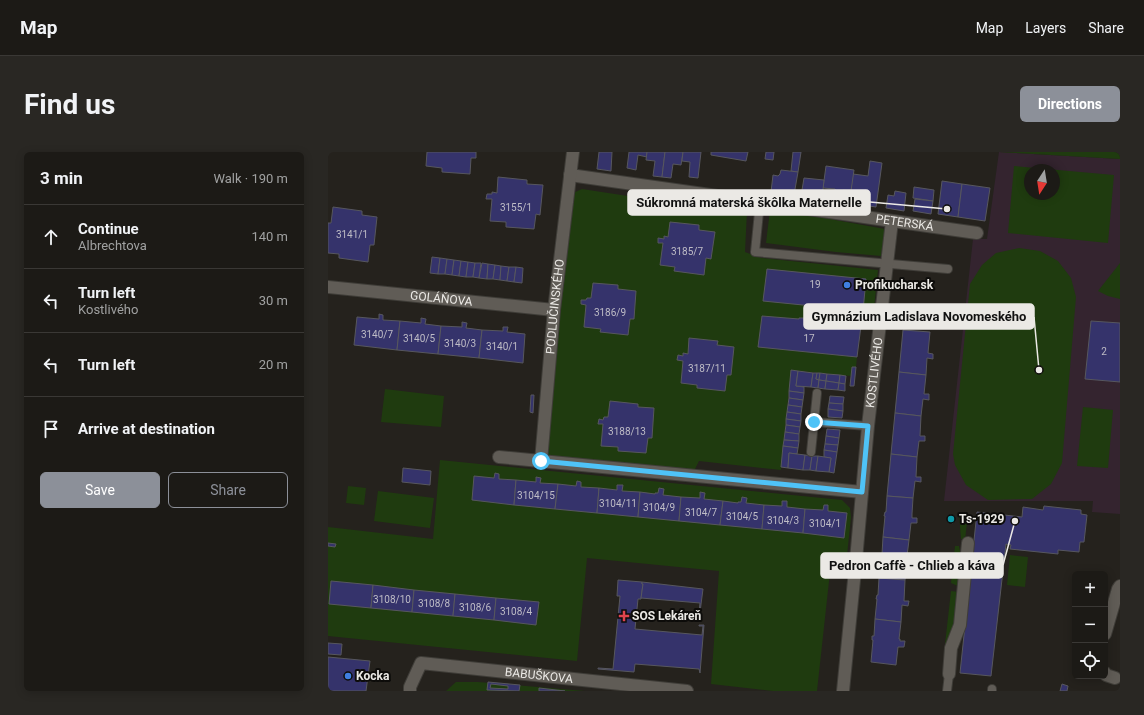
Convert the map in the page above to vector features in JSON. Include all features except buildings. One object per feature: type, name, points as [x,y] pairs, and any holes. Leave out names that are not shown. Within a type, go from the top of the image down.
[{"type":"street","name":"PODLUČINSKÉHO","points":[[541,461],[554,310],[573,152]]},
{"type":"street","name":"PETERSKÁ","points":[[570,175],[977,233]]},
{"type":"street","name":"KOSTLIVÉHO","points":[[843,691],[868,426],[892,221]]},
{"type":"street","name":"GOLÁŇOVA","points":[[328,287],[554,310]]},
{"type":"street","points":[[499,457],[862,492]]},
{"type":"street","points":[[949,674],[952,648],[960,625],[968,543]]},
{"type":"street","points":[[1108,624],[1120,586]]},
{"type":"street","name":"BABUŠKOVA","points":[[410,691],[410,687],[422,663],[687,691]]},
{"type":"lane","points":[[760,202],[755,252],[948,269]]},
{"type":"lane","points":[[811,452],[817,393]]},
{"type":"lane","points":[[814,422],[868,426]]},
{"type":"lane","points":[[947,691],[949,674]]},
{"type":"shaded area","points":[[999,152],[1120,159],[1120,514],[1092,512],[1093,501],[944,501],[973,239],[987,239]]},
{"type":"green space","points":[[999,152],[1120,152],[1120,159]]},
{"type":"green space","points":[[1014,166],[1024,167],[1024,200],[1060,200],[1060,170],[1114,175],[1108,243],[1008,233]]},
{"type":"green space","points":[[582,189],[700,207],[703,197],[727,200],[747,211],[745,252],[761,258],[878,270],[872,328],[762,316],[759,347],[857,357],[856,367],[852,367],[851,376],[791,370],[781,470],[699,461],[694,471],[546,457],[571,194]]},
{"type":"green space","points":[[770,210],[885,229],[881,256],[766,243]]},
{"type":"green space","points":[[1019,248],[1040,251],[1058,261],[1071,278],[1076,297],[1062,463],[1051,484],[1032,499],[988,500],[966,485],[955,465],[953,454],[970,284],[982,265],[996,253]]},
{"type":"green space","points":[[1120,263],[1120,299],[1108,296],[1098,291]]},
{"type":"green space","points":[[385,389],[444,396],[441,427],[381,422]]},
{"type":"green space","points":[[1083,407],[1113,410],[1108,468],[1077,466]]},
{"type":"green space","points":[[440,460],[842,500],[850,508],[851,517],[846,565],[831,563],[817,691],[773,691],[711,684],[719,571],[587,558],[577,661],[328,636],[328,527],[433,539]]},
{"type":"green space","points":[[348,486],[366,488],[364,505],[346,503]]},
{"type":"green space","points":[[378,491],[434,498],[430,528],[374,521]]},
{"type":"green space","points":[[959,513],[968,514],[965,540],[961,539]]},
{"type":"green space","points":[[955,546],[959,546],[963,566],[960,587],[951,583]]},
{"type":"green space","points":[[1010,555],[1028,557],[1025,587],[1007,585]]},
{"type":"green space","points":[[951,591],[959,592],[957,618],[948,644],[945,644]]},
{"type":"green space","points":[[456,682],[478,682],[585,691],[446,691]]},
{"type":"place","name":"Súkromná materská škôlka Maternelle","points":[[947,209]]},
{"type":"place","name":"Profikuchar.sk","points":[[847,285]]},
{"type":"place","name":"Gymnázium Ladislava Novomeského","points":[[1039,370]]},
{"type":"place","name":"Ts-1929","points":[[951,519]]},
{"type":"place","name":"Pedron Caffè - Chlieb a káva","points":[[1015,521]]},
{"type":"place","name":"SOS Lekáreň","points":[[624,616]]},
{"type":"place","name":"Kocka","points":[[348,676]]},
{"type":"route","points":[[541,461],[862,492],[868,426],[814,422]]}]
